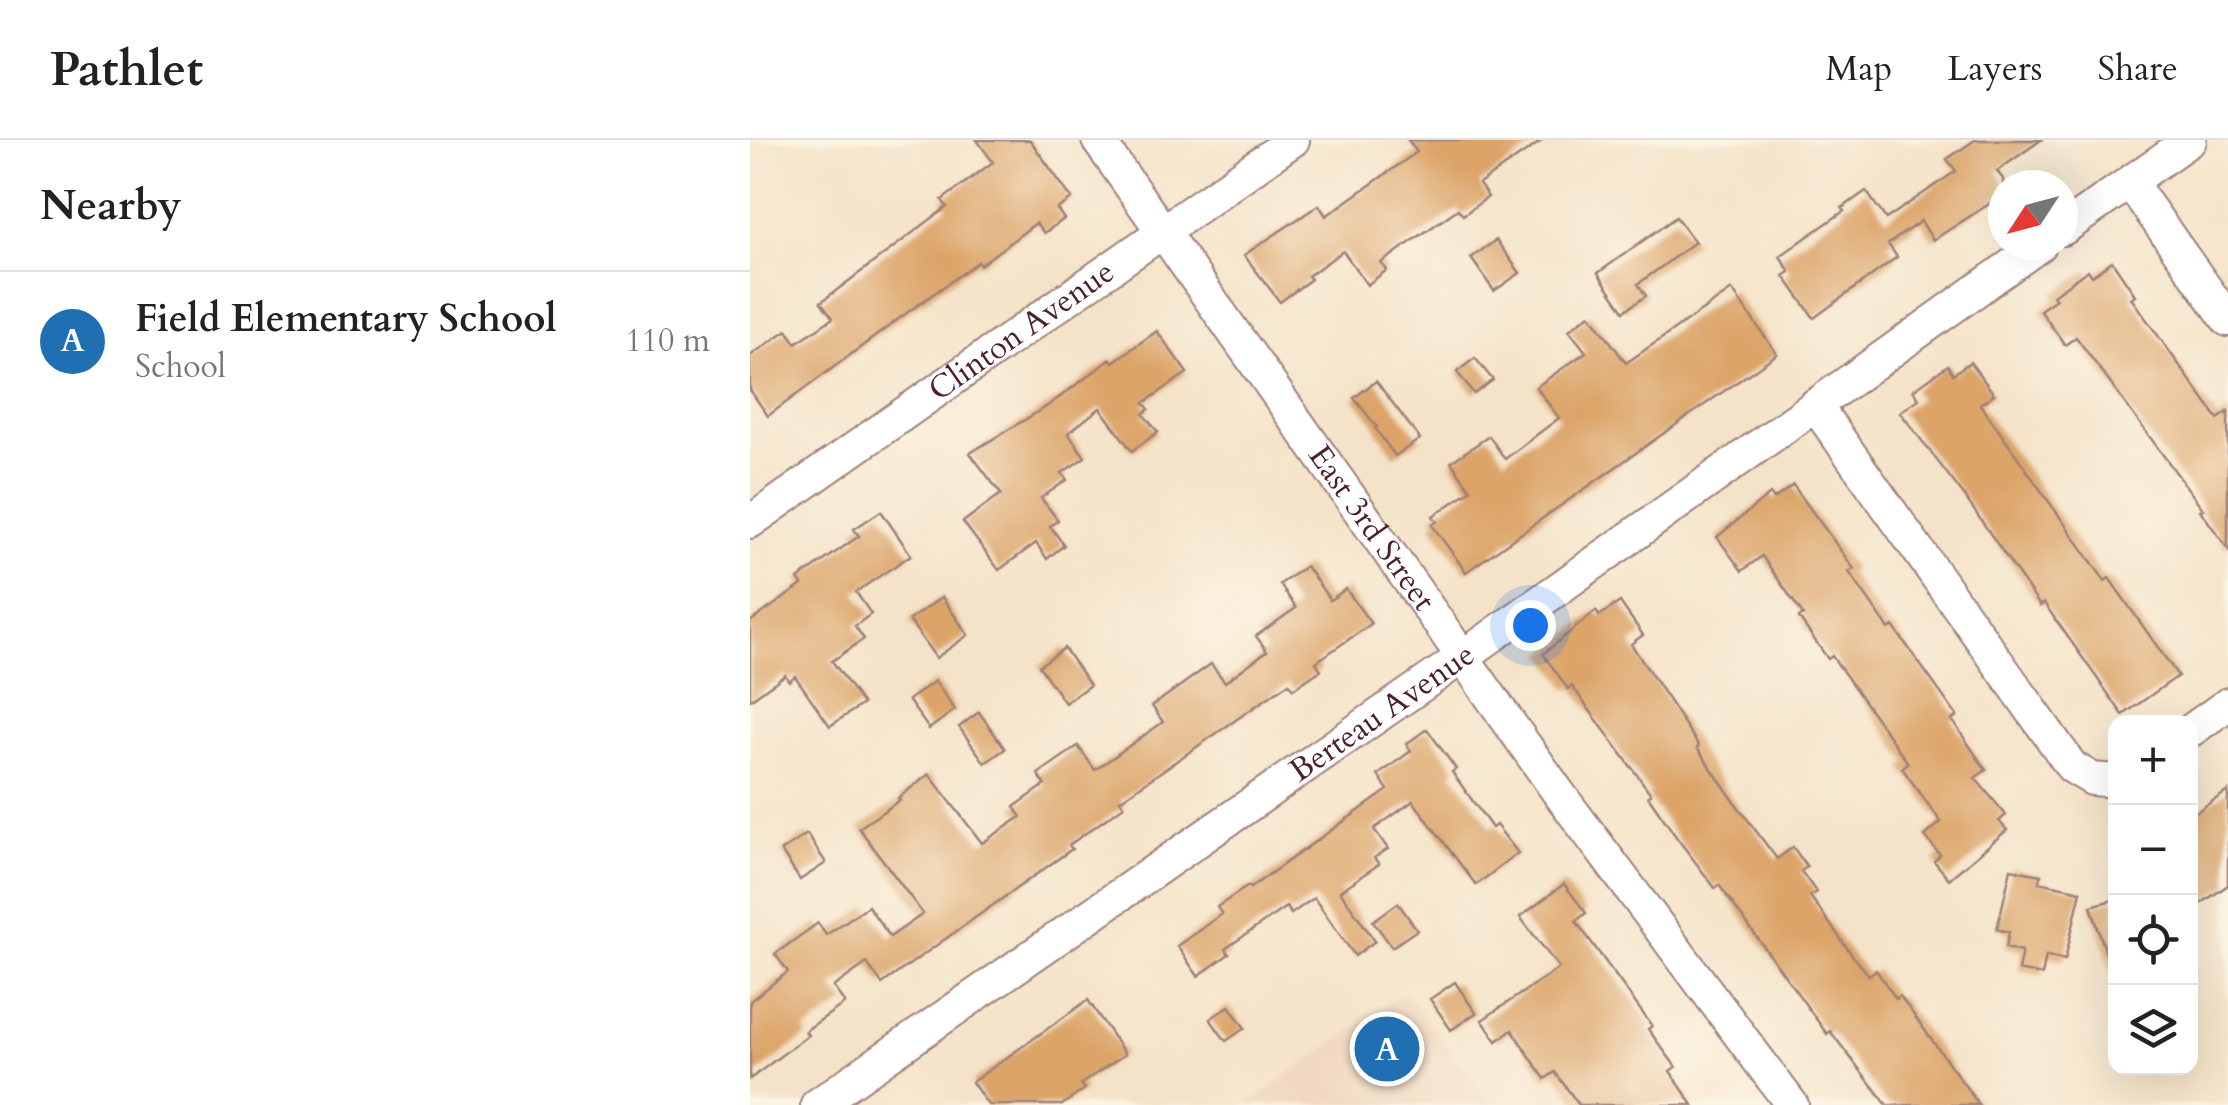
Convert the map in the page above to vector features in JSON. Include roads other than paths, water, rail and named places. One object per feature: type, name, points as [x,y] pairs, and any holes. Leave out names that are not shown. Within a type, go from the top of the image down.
[{"type":"street","name":"East 3rd Street","points":[[1098,140],[1642,908],[1792,1105]]},
{"type":"street","name":"Clinton Avenue","points":[[750,522],[1294,140]]},
{"type":"street","points":[[2078,218],[2190,140]]},
{"type":"street","points":[[2130,182],[2228,320]]},
{"type":"street","name":"Berteau Avenue","points":[[817,1105],[1464,656],[2019,260]]},
{"type":"street","points":[[1815,405],[2072,767],[2092,779],[2108,780]]},
{"type":"street","points":[[2198,725],[2228,704]]},
{"type":"place","name":"Field Elementary School","points":[[1387,1049]]}]
